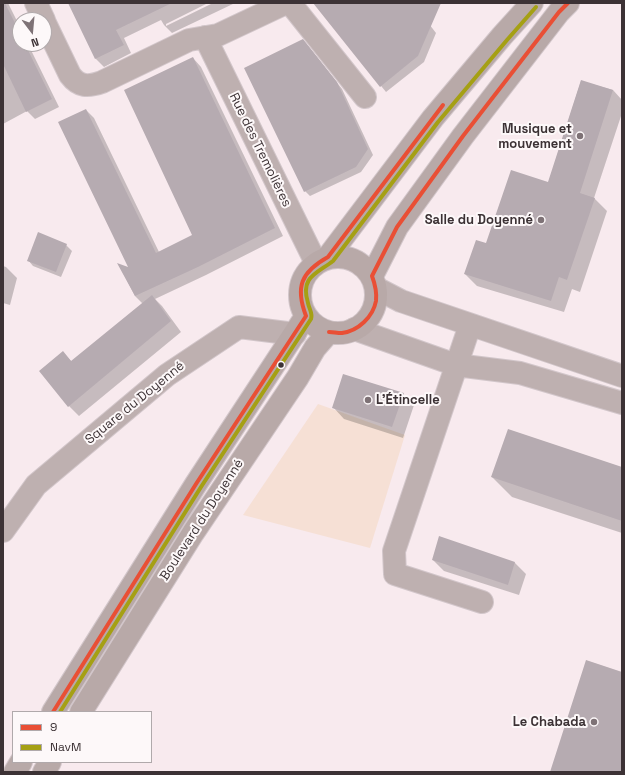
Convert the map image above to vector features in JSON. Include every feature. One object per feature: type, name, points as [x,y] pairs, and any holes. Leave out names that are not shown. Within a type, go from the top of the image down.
[{"type":"main road","points":[[532,3],[502,36],[433,118],[322,260],[307,272],[302,282],[300,294],[302,306],[306,316],[320,328],[329,332],[342,333],[354,329],[364,322],[372,313],[376,301],[374,282],[397,227],[463,136],[563,6]]},
{"type":"main road","points":[[322,260],[338,256],[349,258],[362,265],[374,282]]},
{"type":"main road","name":"Boulevard du Doyenné","points":[[54,711],[196,484],[306,316]]},
{"type":"main road","name":"Boulevard du Doyenné","points":[[82,711],[193,533],[316,348],[329,332]]},
{"type":"main road","points":[[15,772],[21,763]]},
{"type":"main road","points":[[44,772],[49,763]]},
{"type":"street","points":[[52,37],[70,75],[75,81],[82,85],[88,86],[102,82],[189,40],[218,35],[286,3]]},
{"type":"street","points":[[290,3],[365,97]]},
{"type":"street","name":"Rue des Tremolières","points":[[205,37],[322,260]]},
{"type":"street","points":[[374,282],[401,301],[622,376]]},
{"type":"street","points":[[470,325],[394,551],[395,574],[482,602]]},
{"type":"street","name":"Square du Doyenné","points":[[3,531],[36,485],[167,375],[239,327],[294,334]]},
{"type":"street","points":[[354,329],[456,365],[520,373],[622,403]]},
{"type":"street","points":[[567,387],[576,360]]},
{"type":"shaded area","points":[[318,404],[405,435],[370,548],[243,515]]},
{"type":"building","points":[[3,3],[5,3],[12,17],[12,52],[29,52],[52,99],[26,112],[3,64]]},
{"type":"building","points":[[68,3],[172,3],[116,30],[124,45],[95,59]]},
{"type":"building","points":[[313,3],[441,3],[418,56],[380,87]]},
{"type":"building","points":[[303,39],[337,82],[368,149],[356,167],[304,192],[244,68]]},
{"type":"building","points":[[193,57],[275,228],[198,267],[135,296],[117,263],[128,267],[58,122],[86,109],[156,253],[192,235],[124,90]]},
{"type":"building","points":[[581,80],[613,90],[580,193],[595,198],[567,280],[559,277],[551,301],[464,274],[476,240],[486,243],[511,170],[548,182]]},
{"type":"building","points":[[38,232],[67,244],[56,272],[27,261]]},
{"type":"building","points":[[152,295],[171,321],[68,407],[39,371],[63,351],[71,361]]},
{"type":"building","name":"L'Étincelle","points":[[343,374],[404,393],[392,427],[332,408]]},
{"type":"building","points":[[508,429],[622,467],[622,521],[491,477]]},
{"type":"building","points":[[439,536],[515,562],[508,585],[432,560]]},
{"type":"building","name":"Le Chabada","points":[[586,660],[622,672],[622,772],[550,772]]},
{"type":"transit line","name":"9","points":[[329,332],[348,332],[359,326],[368,318],[376,301],[376,288],[372,276],[397,227],[463,136],[559,12],[568,3]]},
{"type":"transit line","name":"NavM","points":[[61,711],[201,487],[311,319],[306,294],[306,287],[311,277],[333,261],[438,122],[536,7]]},
{"type":"transit line","name":"9","points":[[306,316],[301,297],[301,289],[306,275],[312,268],[328,257],[443,105]]},
{"type":"transit line","name":"9","points":[[54,711],[196,484],[306,316]]},
{"type":"place","name":"Musique et mouvement","points":[[580,136]]},
{"type":"place","name":"Salle du Doyenné","points":[[541,220]]},
{"type":"place","name":"L'Étincelle","points":[[368,400]]},
{"type":"place","name":"Le Chabada","points":[[594,722]]}]
